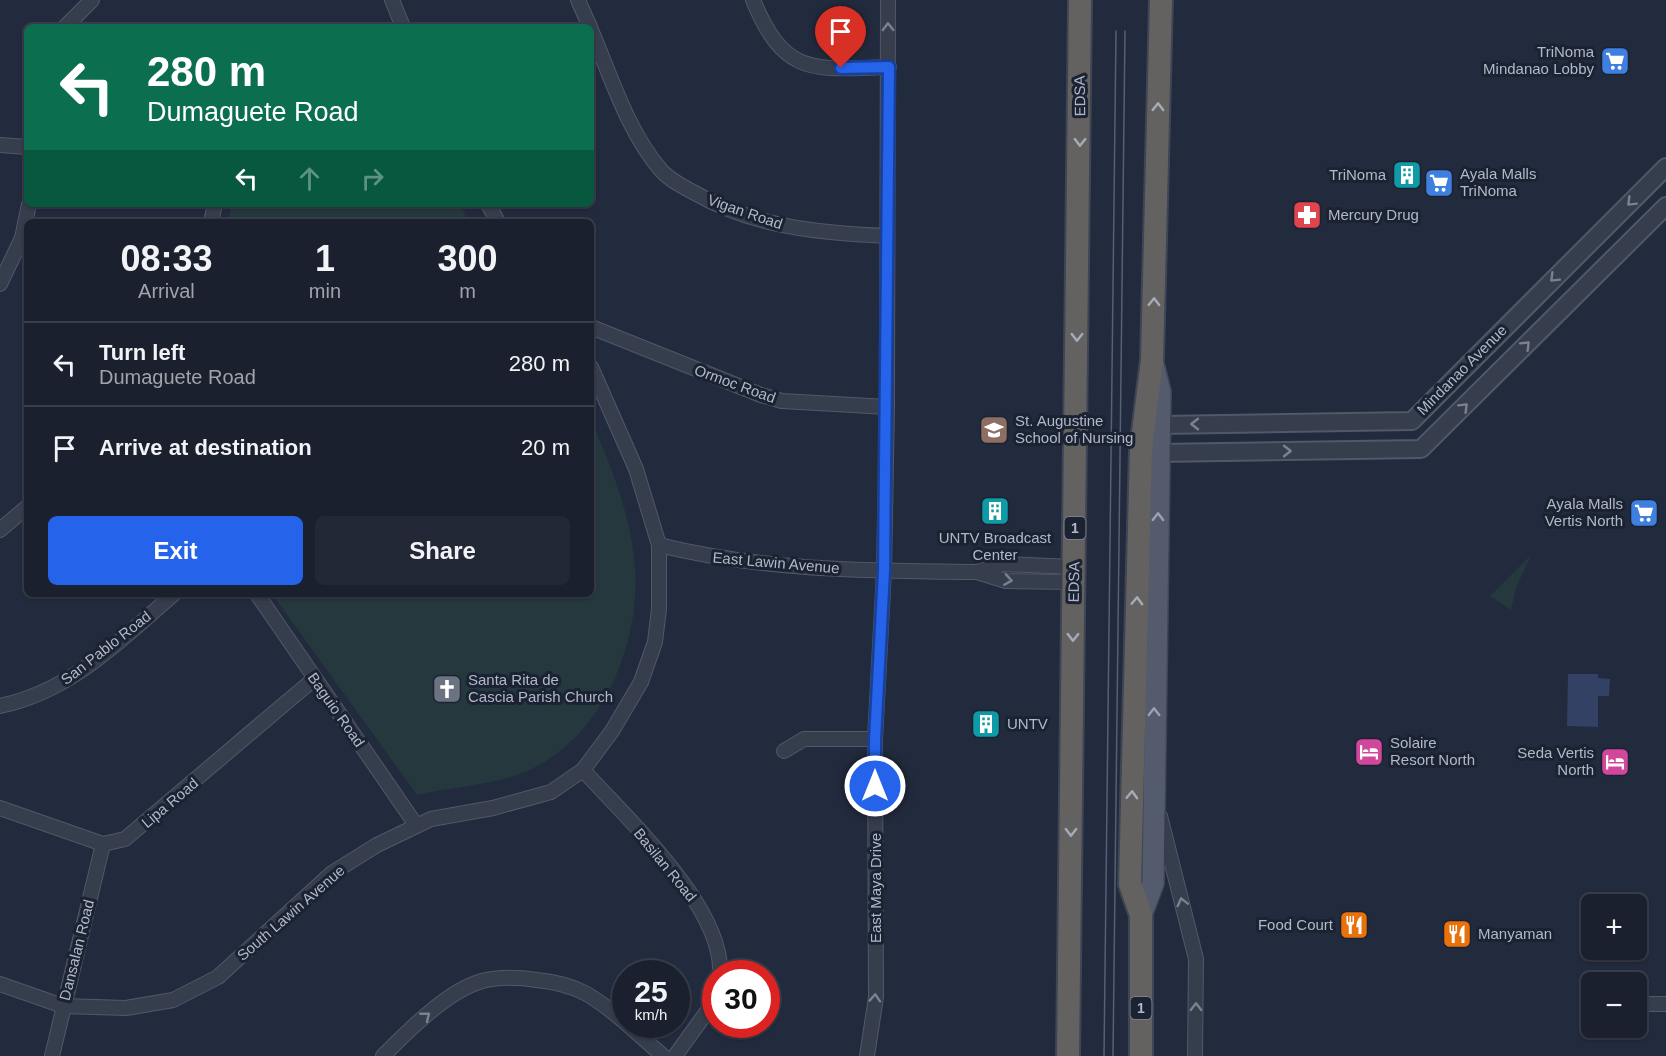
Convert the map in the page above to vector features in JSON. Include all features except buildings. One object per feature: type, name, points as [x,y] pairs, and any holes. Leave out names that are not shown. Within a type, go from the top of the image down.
[{"type":"highway","name":"EDSA","points":[[1068,1056],[1080,0]]},
{"type":"highway","name":"1","points":[[1141,1056],[1141,915],[1130,884],[1142,449],[1152,360],[1161,0]]},
{"type":"main road","name":"1","points":[[1141,915],[1154,883],[1160,392],[1152,360]]},
{"type":"street","points":[[68,24],[92,0]]},
{"type":"street","points":[[392,0],[402,24]]},
{"type":"street","name":"Vigan Road","points":[[578,0],[588,24]]},
{"type":"street","points":[[753,0],[773,40],[796,61],[818,69],[889,67]]},
{"type":"street","name":"East Maya Drive","points":[[867,1056],[876,998],[875,739],[884,571],[887,407],[888,0]]},
{"type":"street","name":"Vigan Road","points":[[594,37],[627,115],[659,168],[666,175],[708,202],[757,220],[821,234],[887,236]]},
{"type":"street","points":[[0,146],[24,147]]},
{"type":"street","name":"Mindanao Avenue","points":[[1160,424],[1412,421],[1666,167]]},
{"type":"street","name":"Mindanao Avenue","points":[[1159,453],[1421,449],[1666,206]]},
{"type":"street","points":[[0,284],[22,238],[24,228]]},
{"type":"street","name":"Ormoc Road","points":[[594,328],[772,398],[887,407]]},
{"type":"street","points":[[594,374],[636,469],[659,545]]},
{"type":"street","points":[[1228,452],[1222,438],[1229,424]]},
{"type":"street","points":[[0,530],[24,510]]},
{"type":"street","name":"East Lawin Avenue","points":[[659,545],[723,560],[795,567],[978,572],[1002,564],[1074,575]]},
{"type":"street","name":"South Lawin Avenue","points":[[0,984],[63,1006],[126,1008],[173,1000],[218,977],[332,873],[377,845],[431,819],[530,800],[551,792],[583,770],[612,731],[633,697],[655,642],[659,609],[659,545]]},
{"type":"street","name":"San Pablo Road","points":[[0,706],[24,702],[58,686],[91,664],[170,597]]},
{"type":"street","name":"Baguio Road","points":[[259,597],[416,825]]},
{"type":"street","name":"Lipa Road","points":[[103,844],[125,839],[137,830],[314,679]]},
{"type":"street","points":[[784,751],[804,739],[875,739]]},
{"type":"street","name":"Basilan Road","points":[[583,770],[694,897],[718,948],[719,960]]},
{"type":"street","points":[[1154,791],[1196,959],[1195,1056]]},
{"type":"street","points":[[0,808],[103,844]]},
{"type":"street","name":"Dansalan Road","points":[[52,1056],[103,844]]},
{"type":"street","points":[[383,1056],[406,1032],[442,1003],[479,981],[498,978],[558,982],[581,989],[612,1012]]},
{"type":"street","points":[[1647,1004],[1666,1004]]},
{"type":"street","points":[[675,1056],[702,1018]]},
{"type":"street","points":[[642,1038],[663,1056]]},
{"type":"shaded area","points":[[231,207],[461,207],[467,219],[229,219]]},
{"type":"shaded area","points":[[594,426],[623,505],[634,558],[635,590],[632,622],[624,655],[612,686],[595,714],[574,739],[549,759],[508,778],[417,795],[274,597],[594,597]]},
{"type":"shaded area","points":[[1531,555],[1516,588],[1511,610],[1490,596]]},
{"type":"water","points":[[1568,674],[1598,674],[1598,678],[1610,679],[1609,696],[1598,696],[1598,727],[1567,726]]},
{"type":"tram line","points":[[1104,1056],[1116,31]]},
{"type":"tram line","points":[[1113,1056],[1125,31]]},
{"type":"place","name":"TriNoma Mindanao Lobby","points":[[1615,61]]},
{"type":"place","name":"TriNoma","points":[[1407,175]]},
{"type":"place","name":"Ayala Malls TriNoma","points":[[1439,183]]},
{"type":"place","name":"Mercury Drug","points":[[1307,215]]},
{"type":"place","name":"St. Augustine School of Nursing","points":[[994,430]]},
{"type":"place","name":"UNTV Broadcast Center","points":[[995,511]]},
{"type":"place","name":"Ayala Malls Vertis North","points":[[1644,513]]},
{"type":"place","name":"Santa Rita de Cascia Parish Church","points":[[447,689]]},
{"type":"place","name":"UNTV","points":[[986,724]]},
{"type":"place","name":"Solaire Resort North","points":[[1369,752]]},
{"type":"place","name":"Seda Vertis North","points":[[1615,762]]},
{"type":"place","name":"Food Court","points":[[1354,925]]},
{"type":"place","name":"Manyaman","points":[[1457,934]]},
{"type":"route","points":[[841,68],[889,67],[884,571],[875,739],[875,786]]}]
